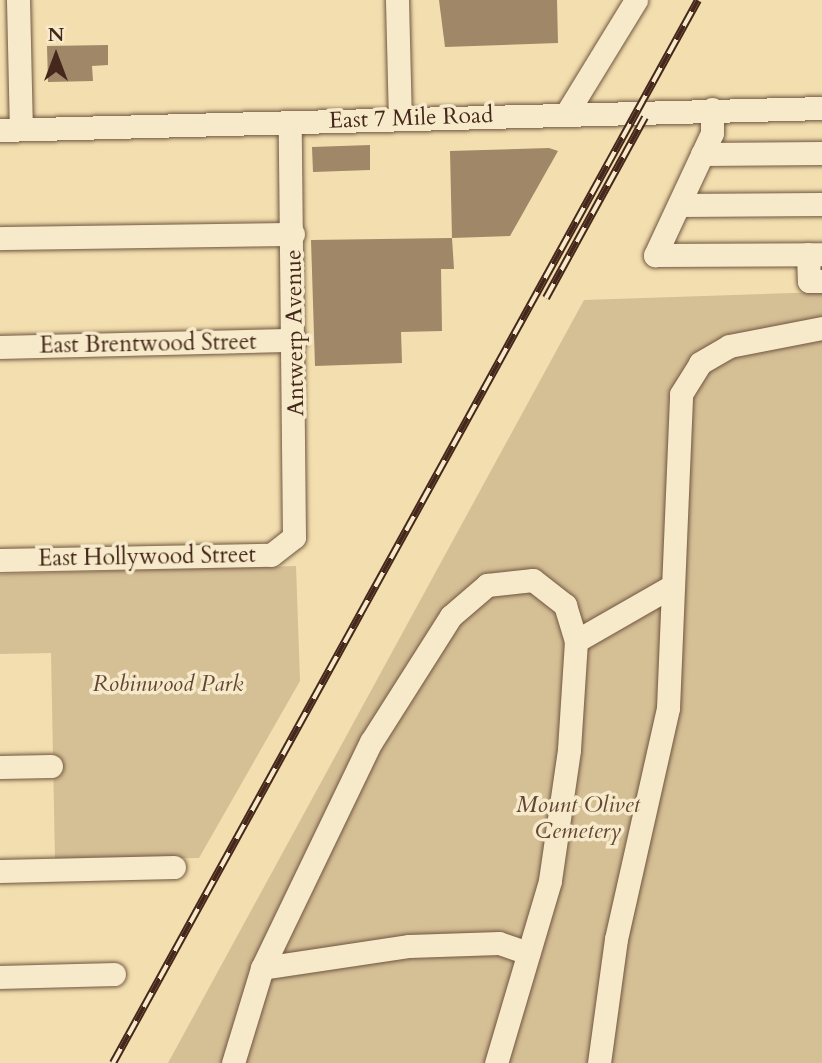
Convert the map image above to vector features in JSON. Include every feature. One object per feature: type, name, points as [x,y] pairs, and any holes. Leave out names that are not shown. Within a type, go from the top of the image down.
[{"type":"street","points":[[11,129],[18,0]]},
{"type":"street","points":[[397,0],[400,119]]},
{"type":"street","points":[[568,111],[636,0]]},
{"type":"street","name":"East 7 Mile Road","points":[[11,129],[400,119],[568,111],[822,108]]},
{"type":"street","points":[[712,109],[712,133],[655,256],[815,254],[809,281],[822,281]]},
{"type":"street","name":"Antwerp Avenue","points":[[289,542],[297,521],[290,122]]},
{"type":"street","points":[[702,155],[822,153]]},
{"type":"street","points":[[679,205],[822,204]]},
{"type":"street","points":[[0,238],[293,234]]},
{"type":"street","points":[[599,1063],[616,939],[668,708],[679,409],[687,379],[729,346],[822,328]]},
{"type":"street","name":"East Brentwood Street","points":[[0,347],[295,340]]},
{"type":"street","name":"East Hollywood Street","points":[[0,560],[271,555],[289,542]]},
{"type":"street","points":[[233,1063],[262,968],[371,742],[460,604],[502,580],[533,580],[565,606],[576,641],[560,838],[496,1063]]},
{"type":"street","points":[[576,641],[672,586]]},
{"type":"street","points":[[0,767],[51,766]]},
{"type":"street","points":[[0,871],[174,867]]},
{"type":"street","points":[[262,968],[409,946],[499,943],[528,953]]},
{"type":"street","points":[[0,977],[114,974]]},
{"type":"green space","name":"Mount Olivet Cemetery","points":[[822,292],[822,1063],[168,1063],[584,300]]},
{"type":"green space","name":"Robinwood Park","points":[[296,566],[300,681],[199,858],[55,860],[51,653],[0,654],[0,574]]},
{"type":"building","points":[[439,0],[557,0],[558,43],[445,47]]},
{"type":"building","points":[[108,45],[108,65],[92,66],[93,81],[48,82],[47,46]]},
{"type":"building","points":[[370,145],[370,170],[313,172],[312,147]]},
{"type":"building","points":[[549,148],[558,151],[510,236],[452,238],[450,151]]},
{"type":"building","points":[[452,238],[454,269],[441,269],[442,331],[401,332],[402,363],[315,366],[311,240]]},
{"type":"railway","points":[[113,1063],[698,0]]},
{"type":"railway","points":[[546,298],[645,117]]}]
